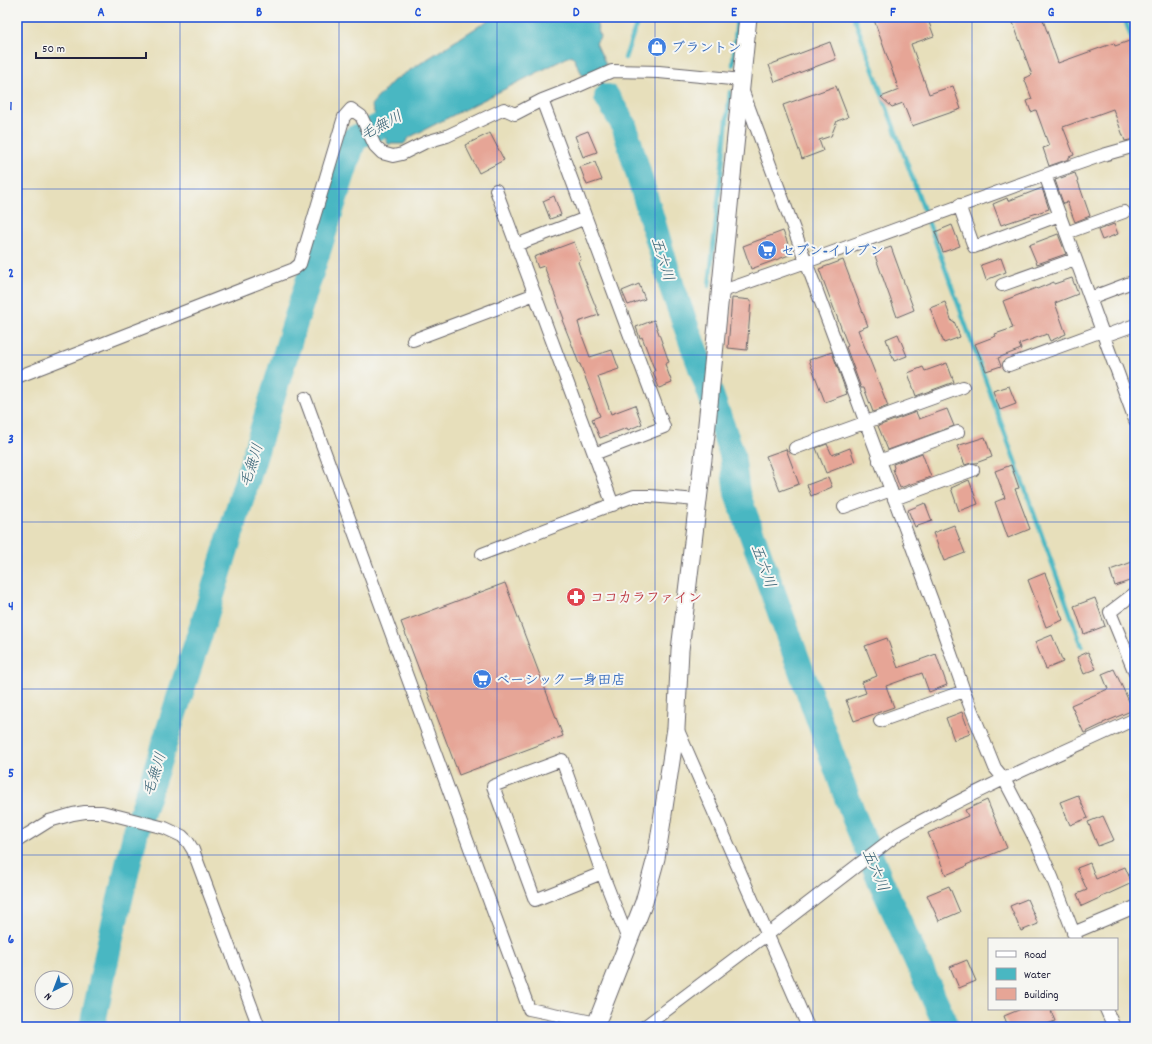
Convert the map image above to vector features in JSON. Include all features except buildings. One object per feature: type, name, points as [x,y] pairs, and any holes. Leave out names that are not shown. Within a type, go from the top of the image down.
[{"type":"street","points":[[305,398],[529,1009],[596,1025],[644,902],[656,858],[676,728],[680,650],[706,434],[748,17]]},
{"type":"street","points":[[17,377],[294,269],[300,264],[344,117],[351,109],[361,116],[375,146],[382,153],[393,156],[402,154],[426,142],[447,136],[504,109],[515,114],[542,100],[612,71],[659,72],[742,83]]},
{"type":"street","points":[[742,83],[806,262],[964,691],[995,768],[1004,780],[1035,839],[1052,877],[1075,936],[1135,907]]},
{"type":"street","points":[[542,100],[664,427],[594,454]]},
{"type":"street","points":[[720,292],[806,262],[959,205],[1103,155],[1135,146]]},
{"type":"street","points":[[1045,175],[1135,420]]},
{"type":"street","points":[[496,190],[613,504]]},
{"type":"street","points":[[959,205],[974,247],[1060,215]]},
{"type":"street","points":[[1066,233],[1124,212]]},
{"type":"street","points":[[516,245],[586,218]]},
{"type":"street","points":[[1002,285],[1076,259]]},
{"type":"street","points":[[1090,298],[1135,281]]},
{"type":"street","points":[[413,340],[535,294]]},
{"type":"street","points":[[1009,364],[1135,325]]},
{"type":"street","points":[[795,448],[963,387]]},
{"type":"street","points":[[879,461],[958,432]]},
{"type":"street","points":[[844,507],[973,470]]},
{"type":"street","points":[[482,554],[634,496],[697,500]]},
{"type":"street","points":[[1135,593],[1110,612],[1135,673]]},
{"type":"street","points":[[880,721],[964,691]]},
{"type":"street","points":[[644,1027],[898,834],[921,820],[1135,719]]},
{"type":"street","points":[[676,728],[808,1027]]},
{"type":"street","points":[[602,873],[535,900],[493,786],[562,760],[602,873],[629,942]]},
{"type":"street","points":[[17,841],[49,821],[85,812],[102,812],[165,828],[182,836],[193,850],[259,1027]]},
{"type":"street","points":[[1106,1010],[1114,1027]]},
{"type":"water","points":[[493,17],[595,17],[600,37],[596,43],[606,65],[583,76],[572,55],[410,137],[404,144],[388,144],[371,105],[393,81]]},
{"type":"waterway","points":[[625,58],[639,17]]},
{"type":"waterway","points":[[733,65],[737,17]]},
{"type":"waterway","points":[[854,17],[1082,646]]},
{"type":"waterway","points":[[1124,17],[1135,48]]},
{"type":"waterway","points":[[594,65],[607,97]]},
{"type":"waterway","points":[[709,286],[730,92]]},
{"type":"waterway","name":"五六川","points":[[607,97],[624,125],[672,287],[732,454],[737,493],[854,817],[881,882],[947,1027]]},
{"type":"waterway","name":"毛無川","points":[[92,1027],[136,831],[205,618],[299,310],[354,139],[410,109]]},
{"type":"place","name":"ブラントン","points":[[657,47]]},
{"type":"place","name":"セブン-イレブン","points":[[767,250]]},
{"type":"place","name":"ココカラファイン","points":[[576,597]]},
{"type":"place","name":"ベーシック 一身田店","points":[[482,679]]}]
